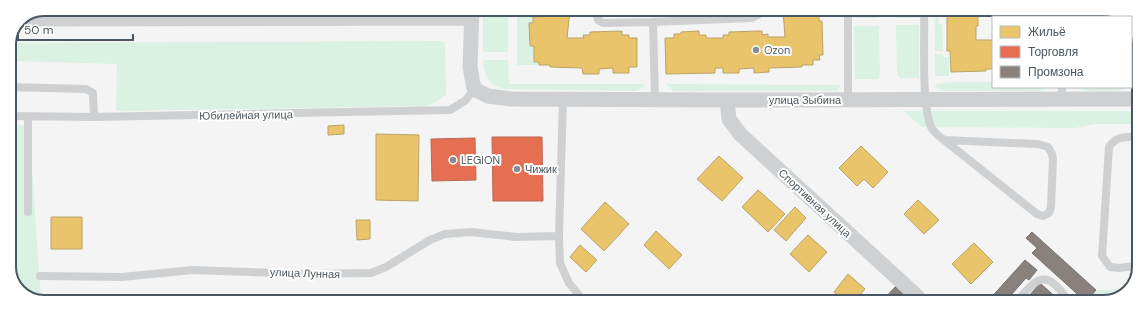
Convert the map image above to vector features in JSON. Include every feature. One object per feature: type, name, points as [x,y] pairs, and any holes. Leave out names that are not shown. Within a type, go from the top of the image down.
[{"type":"street","points":[[472,16],[470,67],[474,89]]},
{"type":"street","name":"улица Зыбина","points":[[474,89],[488,96],[496,97],[655,100],[926,100],[1062,94],[1132,99]]},
{"type":"street","name":"Спортивная улица","points":[[727,100],[729,119],[740,134],[913,295]]},
{"type":"lane","points":[[597,16],[598,20],[603,23],[752,18],[756,16]]},
{"type":"lane","points":[[848,16],[848,100]]},
{"type":"lane","points":[[924,16],[926,100],[931,127],[934,132],[944,140],[1037,214],[1043,216],[1049,213],[1051,207],[1053,159],[1048,147],[1038,144],[944,140]]},
{"type":"lane","points":[[653,22],[655,100]]},
{"type":"lane","points":[[16,87],[86,89],[93,93],[94,117]]},
{"type":"lane","name":"Юбилейная улица","points":[[16,116],[94,117],[450,110],[466,100],[474,89]]},
{"type":"lane","points":[[563,98],[559,236],[560,263],[569,283],[579,295]]},
{"type":"lane","points":[[28,117],[28,212]]},
{"type":"lane","points":[[1132,137],[1123,136],[1114,139],[1110,147],[1102,256],[1110,267],[1119,268],[1132,266]]},
{"type":"lane","name":"улица Лунная","points":[[40,276],[122,277],[193,270],[306,274],[371,273],[386,268],[430,240],[445,234],[471,232],[516,237],[559,236]]},
{"type":"lane","points":[[1022,295],[1035,281],[1042,279],[1049,281],[1064,295]]},
{"type":"green space","points":[[483,16],[508,16],[508,52],[483,52]]},
{"type":"green space","points":[[517,16],[537,16],[533,17],[533,23],[529,23],[530,46],[534,46],[534,62],[539,62],[539,65],[517,65]]},
{"type":"green space","points":[[854,16],[878,16],[878,18],[854,18]]},
{"type":"green space","points":[[896,16],[919,16],[919,18],[896,18]]},
{"type":"green space","points":[[934,16],[938,16],[939,24],[942,24],[943,51],[935,51]]},
{"type":"green space","points":[[896,25],[919,25],[919,78],[900,78],[897,74]]},
{"type":"green space","points":[[854,26],[879,26],[880,74],[878,79],[855,79]]},
{"type":"green space","points":[[440,41],[445,43],[446,94],[436,102],[427,106],[116,111],[117,64],[16,61],[16,43]]},
{"type":"green space","points":[[935,54],[943,54],[944,57],[949,57],[949,76],[935,76]]},
{"type":"green space","points":[[483,60],[508,60],[509,84],[645,84],[644,87],[636,91],[504,89],[490,82],[486,75]]},
{"type":"green space","points":[[953,82],[992,82],[992,88],[1047,88],[1041,91],[943,91],[936,87],[935,84]]},
{"type":"green space","points":[[666,84],[841,85],[837,90],[831,91],[673,91]]},
{"type":"green space","points":[[1074,88],[1126,88],[1117,91],[1100,92]]},
{"type":"green space","points":[[903,111],[1132,111],[1132,124],[1096,124],[1075,128],[922,127]]},
{"type":"green space","points":[[16,125],[29,125],[41,295],[30,291],[21,283],[16,269]]},
{"type":"green space","points":[[1121,289],[1113,294],[1092,295],[1096,290]]},
{"type":"building: Жильё","points":[[569,16],[567,38],[584,38],[583,35],[590,35],[590,32],[622,31],[622,35],[629,35],[629,38],[637,38],[637,67],[629,67],[629,73],[613,73],[613,68],[599,69],[599,74],[583,74],[582,68],[550,67],[550,65],[539,65],[539,62],[534,62],[534,46],[530,46],[529,23],[533,23],[533,17]]},
{"type":"building: Жильё","points":[[783,16],[819,16],[819,21],[822,21],[823,55],[819,55],[820,60],[813,60],[813,65],[802,65],[802,67],[769,68],[769,72],[754,73],[754,68],[739,69],[739,73],[723,73],[723,68],[715,68],[715,73],[666,74],[665,38],[674,38],[674,34],[699,31],[699,35],[706,35],[706,38],[723,38],[723,35],[729,35],[729,32],[762,31],[762,35],[768,34],[768,37],[785,37]]},
{"type":"building: Жильё","points":[[947,16],[978,16],[976,40],[992,40],[992,69],[986,69],[986,71],[951,72],[950,51],[947,51]]},
{"type":"building: Жильё","points":[[344,125],[344,134],[328,135],[328,126]]},
{"type":"building: Жильё","points":[[376,134],[419,135],[418,201],[376,200]]},
{"type":"building: Жильё","points":[[861,146],[888,172],[873,188],[864,179],[857,186],[839,168]]},
{"type":"building: Жильё","points":[[719,156],[743,178],[722,201],[697,179]]},
{"type":"building: Жильё","points":[[758,190],[785,214],[768,232],[742,207]]},
{"type":"building: Жильё","points":[[918,200],[939,220],[924,234],[904,214]]},
{"type":"building: Жильё","points":[[605,202],[629,224],[604,251],[581,229]]},
{"type":"building: Жильё","points":[[795,207],[806,218],[786,241],[774,230]]},
{"type":"building: Жильё","points":[[51,217],[82,217],[82,249],[51,249]]},
{"type":"building: Жильё","points":[[356,220],[370,220],[370,239],[357,240]]},
{"type":"building: Жильё","points":[[656,231],[682,255],[669,269],[644,245]]},
{"type":"building: Жильё","points":[[808,235],[827,252],[809,272],[790,254]]},
{"type":"building: Жильё","points":[[974,243],[993,262],[971,284],[952,264]]},
{"type":"building: Жильё","points":[[580,245],[597,260],[586,272],[570,257]]},
{"type":"building: Жильё","points":[[848,274],[865,289],[860,295],[838,295],[834,292]]},
{"type":"building: Торговля","name":"Чижик","points":[[492,137],[542,137],[543,201],[493,201]]},
{"type":"building: Торговля","name":"LEGION","points":[[475,138],[476,180],[432,181],[431,139]]},
{"type":"building: Промзона","points":[[1032,232],[1096,290],[1092,295],[1078,295],[1032,253],[1037,248],[1026,238]]},
{"type":"building: Промзона","points":[[1025,260],[1037,270],[1029,280],[1026,278],[1011,295],[993,295]]},
{"type":"building: Промзона","points":[[1040,283],[1053,295],[1030,295]]},
{"type":"building: Промзона","points":[[897,285],[908,294],[907,295],[888,295]]},
{"type":"place","name":"Ozon","points":[[756,50]]},
{"type":"place","name":"LEGION","points":[[453,160]]},
{"type":"place","name":"Чижик","points":[[517,169]]}]
